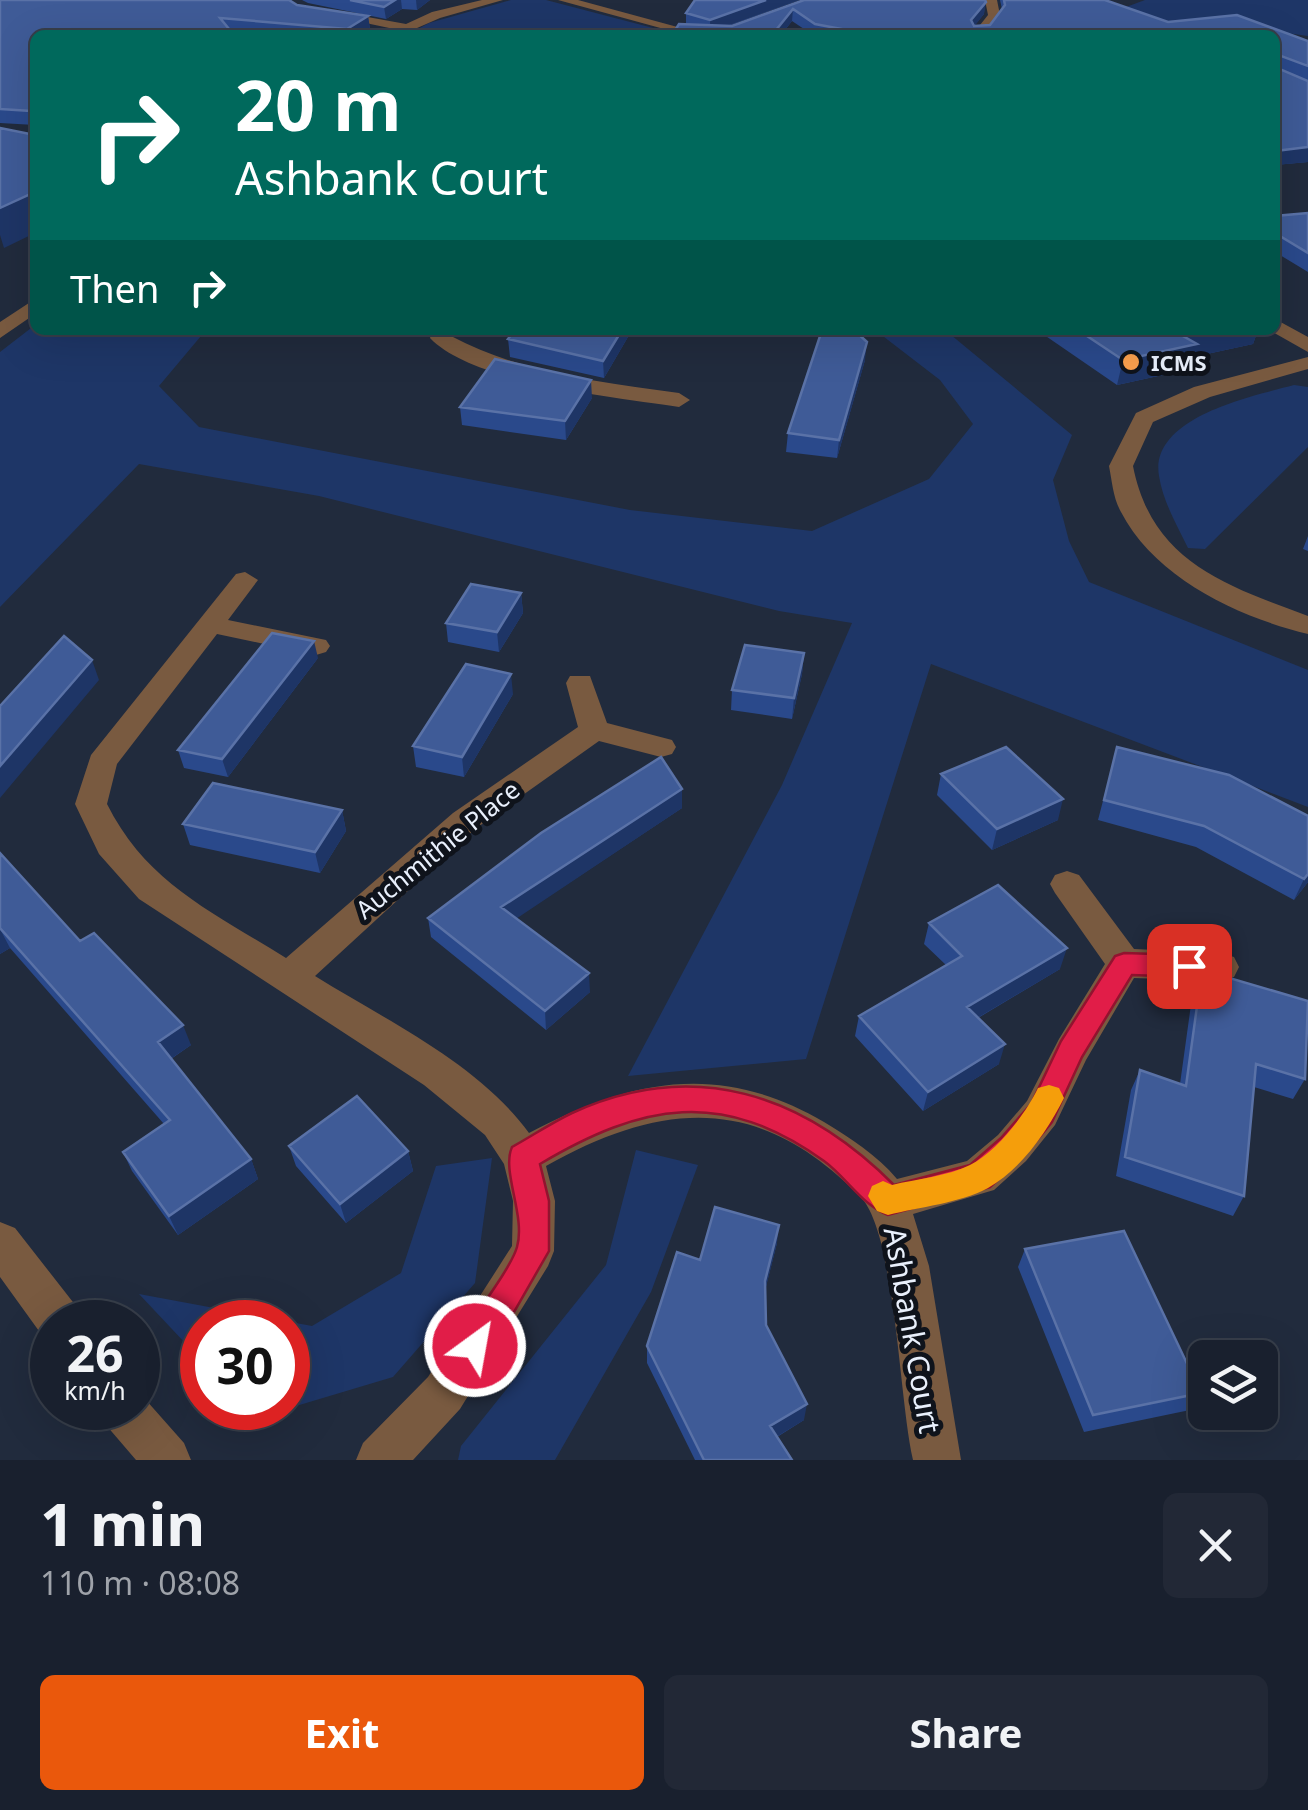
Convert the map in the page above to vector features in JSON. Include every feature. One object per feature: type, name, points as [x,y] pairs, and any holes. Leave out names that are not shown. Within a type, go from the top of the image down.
[{"type":"street","points":[[400,30],[496,0]]},
{"type":"street","points":[[564,0],[681,30]]},
{"type":"street","points":[[982,30],[994,15],[991,0]]},
{"type":"street","points":[[321,13],[405,27]]},
{"type":"street","points":[[0,332],[30,309]]},
{"type":"street","points":[[1280,328],[1308,346]]},
{"type":"street","points":[[441,335],[440,338],[476,360],[528,376],[678,400]]},
{"type":"street","points":[[1308,363],[1202,392],[1144,418],[1121,466],[1132,511],[1164,553],[1219,590],[1308,626]]},
{"type":"street","points":[[245,580],[102,762],[91,804],[111,845],[151,890],[438,1073],[499,1123],[522,1157],[534,1201],[533,1251],[444,1392],[380,1460]]},
{"type":"street","points":[[213,624],[316,646]]},
{"type":"street","points":[[580,683],[594,730],[661,746]]},
{"type":"street","name":"Auchmithie Place","points":[[288,978],[464,821],[594,730]]},
{"type":"street","points":[[1067,884],[1124,964],[1221,967]]},
{"type":"street","name":"Ashbank Court","points":[[888,1201],[979,1177],[1012,1148],[1041,1113],[1072,1050],[1124,964]]},
{"type":"street","name":"Ashbank Court","points":[[522,1157],[583,1123],[642,1104],[705,1098],[753,1106],[811,1134],[850,1162],[888,1201],[910,1279],[937,1460]]},
{"type":"street","points":[[0,1242],[44,1300]]},
{"type":"street","points":[[141,1430],[167,1460]]},
{"type":"shaded area","points":[[511,0],[546,0],[661,30],[416,30]]},
{"type":"shaded area","points":[[1145,0],[1308,0],[1308,36],[1227,25],[1064,30]]},
{"type":"shaded area","points":[[30,329],[30,335],[202,335],[159,386],[199,427],[630,510],[812,531],[929,479],[973,424],[940,380],[882,335],[951,335],[1072,435],[1053,480],[1069,541],[1089,582],[1308,670],[1308,807],[931,664],[806,1059],[628,1076],[782,785],[852,623],[779,611],[319,496],[139,464],[0,607],[0,352]]},
{"type":"shaded area","points":[[1294,385],[1308,387],[1308,447],[1205,549],[1188,548],[1167,504],[1159,476],[1160,456],[1170,438],[1207,412]]},
{"type":"shaded area","points":[[636,1150],[698,1165],[651,1292],[555,1460],[458,1460],[461,1446],[606,1265]]},
{"type":"shaded area","points":[[492,1158],[475,1283],[393,1377],[310,1402],[310,1326],[401,1273],[436,1166]]},
{"type":"shaded area","points":[[139,1294],[180,1302],[180,1338],[160,1316],[160,1300],[145,1300]]},
{"type":"building","points":[[0,0],[289,0],[297,5],[368,16],[347,29],[220,18],[230,30],[30,30],[30,111],[0,109]]},
{"type":"building","points":[[350,0],[395,0],[384,7]]},
{"type":"building","points":[[695,0],[766,0],[710,20],[686,13]]},
{"type":"building","points":[[804,0],[985,0],[971,20],[974,26],[990,25],[1005,5],[1004,0],[1105,0],[1168,22],[1237,15],[1278,30],[847,30],[815,24],[793,9],[776,30],[675,30],[679,24],[732,26]]},
{"type":"building","points":[[1280,31],[1308,41],[1308,66],[1280,56]]},
{"type":"building","points":[[1280,69],[1308,81],[1308,147],[1280,150]]},
{"type":"building","points":[[0,128],[30,134],[30,194],[0,208]]},
{"type":"building","points":[[1308,213],[1308,253],[1280,236],[1280,216]]},
{"type":"building","points":[[511,335],[619,335],[603,361],[508,339]]},
{"type":"building","points":[[820,335],[859,335],[867,342],[839,440],[788,433]]},
{"type":"building","points":[[1086,335],[1188,335],[1183,336],[1197,344],[1123,360]]},
{"type":"building","points":[[495,359],[591,380],[565,421],[460,407]]},
{"type":"building","points":[[471,584],[521,593],[497,632],[446,623]]},
{"type":"building","points":[[272,633],[314,641],[222,759],[178,750]]},
{"type":"building","points":[[64,636],[92,660],[0,766],[0,706]]},
{"type":"building","points":[[745,645],[804,653],[794,698],[732,690]]},
{"type":"building","points":[[466,664],[511,674],[462,757],[413,746]]},
{"type":"building","points":[[1006,747],[1063,799],[997,829],[941,774]]},
{"type":"building","points":[[1117,747],[1229,775],[1308,816],[1308,874],[1304,879],[1204,826],[1104,800]]},
{"type":"building","points":[[661,757],[682,789],[501,907],[589,973],[545,1011],[428,918],[541,833]]},
{"type":"building","points":[[213,783],[342,810],[315,852],[183,824]]},
{"type":"building","points":[[0,853],[80,941],[94,933],[183,1025],[158,1042],[251,1159],[169,1216],[123,1152],[170,1120],[0,928]]},
{"type":"building","points":[[998,885],[1067,948],[967,1007],[1005,1044],[928,1092],[859,1016],[962,956],[929,923]]},
{"type":"building","points":[[1202,970],[1308,1001],[1305,1079],[1256,1064],[1244,1196],[1125,1157],[1140,1070],[1186,1086]]},
{"type":"building","points":[[357,1096],[408,1151],[340,1204],[289,1146]]},
{"type":"building","points":[[715,1207],[779,1225],[765,1281],[766,1325],[807,1404],[770,1426],[792,1460],[704,1460],[647,1346],[677,1252],[700,1260]]},
{"type":"building","points":[[1124,1231],[1188,1366],[1188,1396],[1093,1415],[1025,1249]]},
{"type":"slow traffic","points":[[883,1196],[888,1201],[979,1177],[1012,1148],[1049,1098]]},
{"type":"place","name":"ICMS","points":[[1131,362]]},
{"type":"route","points":[[475,1346],[533,1251],[534,1201],[522,1157],[583,1123],[642,1104],[705,1098],[753,1106],[811,1134],[850,1162],[888,1201],[938,1189],[979,1177],[1012,1148],[1041,1113],[1072,1050],[1124,964],[1189,966]]}]
